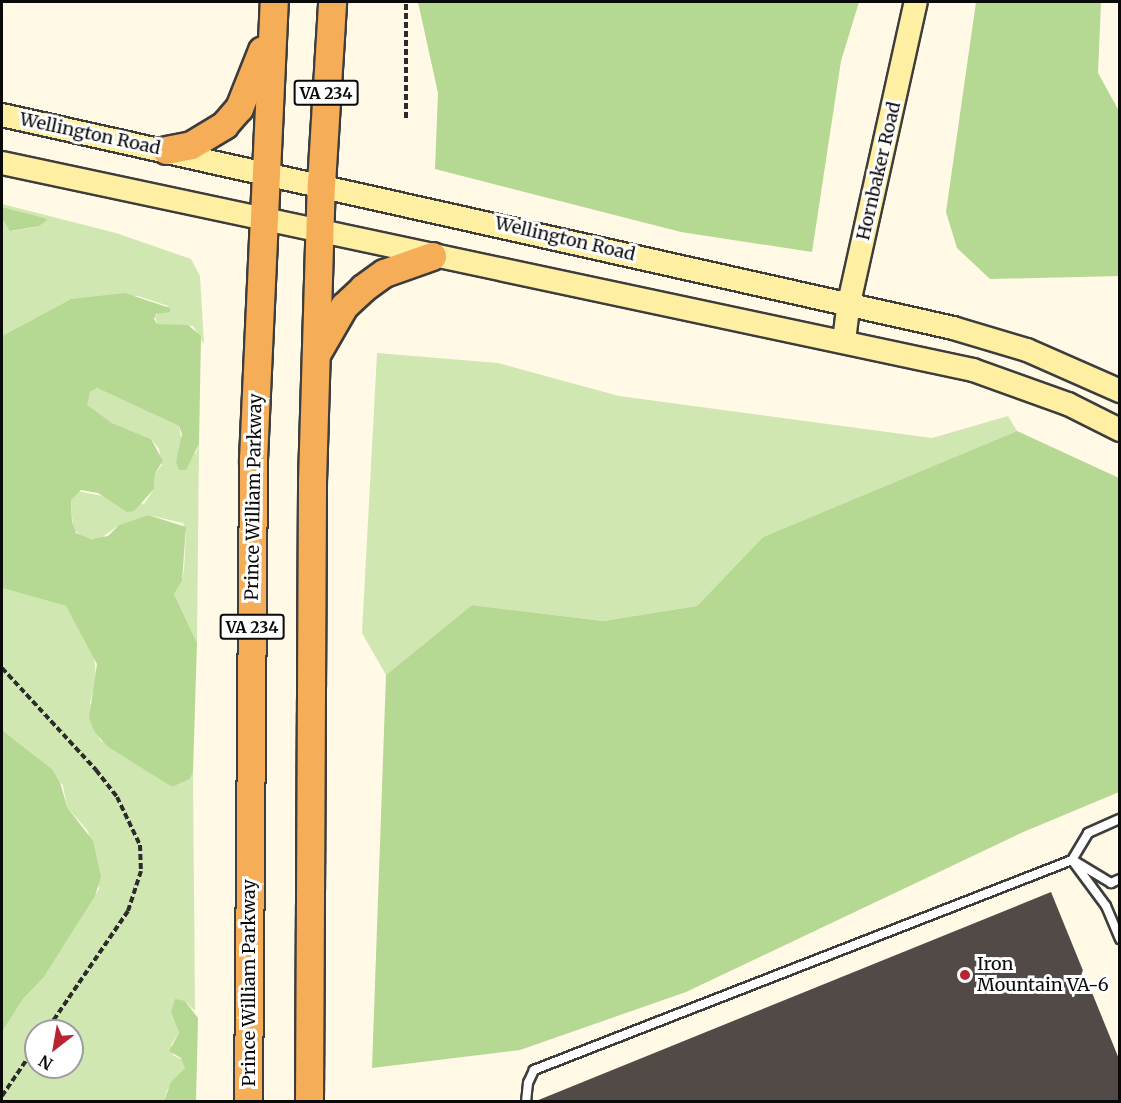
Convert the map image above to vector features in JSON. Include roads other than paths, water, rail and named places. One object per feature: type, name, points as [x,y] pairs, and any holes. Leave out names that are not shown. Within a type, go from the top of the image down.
[{"type":"highway","name":"VA 234","points":[[309,1101],[315,361],[321,184],[332,2]]},
{"type":"highway","points":[[166,150],[191,145],[208,136],[239,108],[273,10]]},
{"type":"highway","name":"Prince William Parkway","points":[[248,1101],[253,459],[273,10]]},
{"type":"highway","points":[[315,361],[330,327],[363,288],[384,273],[432,256]]},
{"type":"main road","name":"Hornbaker Road","points":[[844,341],[849,303],[916,2]]},
{"type":"main road","name":"Wellington Road","points":[[2,115],[849,303],[1027,350],[1119,391]]},
{"type":"main road","points":[[2,163],[263,222],[844,341],[973,370],[1025,386],[1119,430]]},
{"type":"lane","points":[[526,1101],[528,1083],[534,1070],[1072,860],[1088,833],[1119,819]]},
{"type":"lane","points":[[1072,860],[1111,883],[1119,879]]},
{"type":"lane","points":[[1072,860],[1106,906],[1119,939]]},
{"type":"place","name":"Iron Mountain VA-6","points":[[965,975]]}]
